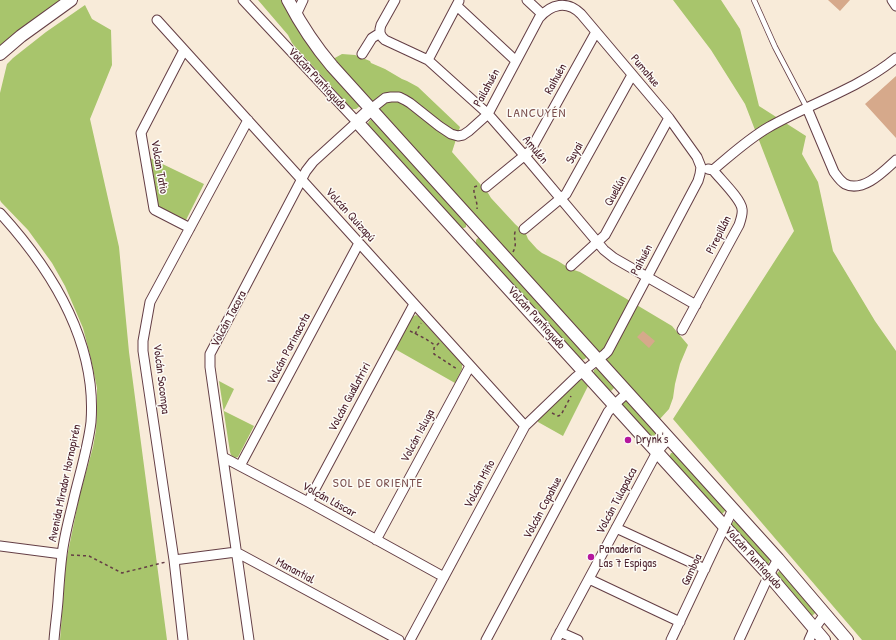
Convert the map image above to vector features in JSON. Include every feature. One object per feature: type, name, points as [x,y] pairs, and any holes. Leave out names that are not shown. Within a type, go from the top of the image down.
[{"type":"main road","points":[[0,54],[21,36],[71,0]]},
{"type":"main road","name":"Volcán Puntiagudo","points":[[288,0],[296,15],[325,58],[778,559],[847,640]]},
{"type":"main road","name":"Volcán Tacora","points":[[357,122],[371,109]]},
{"type":"main road","name":"Volcán Puntiagudo","points":[[357,122],[769,575],[812,634],[824,640]]},
{"type":"main road","points":[[464,239],[478,227]]},
{"type":"street","name":"Volcán Puntiagudo","points":[[243,0],[357,122]]},
{"type":"street","points":[[296,15],[303,0]]},
{"type":"street","points":[[362,54],[372,38],[380,33],[381,25],[395,0]]},
{"type":"street","points":[[527,0],[542,14],[563,2]]},
{"type":"street","points":[[892,0],[896,6]]},
{"type":"street","name":"Pumahue","points":[[563,2],[578,10],[669,118],[697,157],[701,167]]},
{"type":"street","points":[[428,60],[459,3],[516,61]]},
{"type":"street","name":"Pailahuén","points":[[371,109],[385,98],[399,97],[410,103],[451,134],[458,136],[463,135],[488,114],[536,22],[542,14]]},
{"type":"street","name":"Volcán Quizapú","points":[[157,20],[525,426]]},
{"type":"street","name":"Raihuén","points":[[486,187],[530,151],[596,32]]},
{"type":"street","name":"Amulén","points":[[380,33],[385,40],[428,60],[488,114],[597,243],[614,258],[647,276]]},
{"type":"street","name":"Volcán Tatio","points":[[184,50],[141,133],[154,209],[190,228]]},
{"type":"street","points":[[701,167],[713,170],[756,135],[870,77],[896,58]]},
{"type":"street","name":"Suyai","points":[[524,229],[566,194],[632,75]]},
{"type":"street","points":[[807,108],[834,172],[844,184],[855,186],[868,183],[896,160]]},
{"type":"street","name":"Quellún","points":[[571,266],[605,235],[669,118]]},
{"type":"street","name":"Volcán Socompa","points":[[183,640],[174,560],[143,350],[144,341],[150,302],[248,120]]},
{"type":"street","name":"Volcán Tacora","points":[[250,639],[236,552],[210,366],[210,354],[306,171],[312,162],[357,122]]},
{"type":"street","name":"Paihuén","points":[[598,359],[605,354],[611,346],[698,181],[701,167]]},
{"type":"street","name":"Pirepillán","points":[[682,330],[739,224],[742,212],[742,204],[740,201],[713,170]]},
{"type":"street","name":"Avenida Mirador Hornopirén","points":[[0,213],[32,251],[58,291],[78,334],[88,371],[90,386],[91,420],[89,437],[72,503],[62,554],[54,640]]},
{"type":"street","name":"Volcán Parinacota","points":[[240,466],[359,243]]},
{"type":"street","points":[[647,276],[696,305]]},
{"type":"street","name":"Volcán Guallatriri","points":[[308,502],[414,304]]},
{"type":"street","name":"Volcán Miño","points":[[410,640],[525,426],[598,359]]},
{"type":"street","name":"Volcán Isluga","points":[[376,540],[470,366]]},
{"type":"street","name":"Volcán Copahue","points":[[486,640],[608,412],[628,392]]},
{"type":"street","name":"Volcán Tulapalca","points":[[558,636],[657,452],[668,438]]},
{"type":"street","name":"Volcán Láscar","points":[[223,458],[308,502],[444,577]]},
{"type":"street","name":"Gamboa","points":[[671,640],[733,510]]},
{"type":"street","points":[[616,528],[705,569]]},
{"type":"street","points":[[0,546],[62,554]]},
{"type":"street","points":[[174,560],[236,552]]},
{"type":"street","name":"Manantial","points":[[236,552],[399,640]]},
{"type":"street","points":[[739,640],[778,559]]},
{"type":"street","points":[[589,579],[680,622]]},
{"type":"street","points":[[812,634],[825,614]]},
{"type":"street","points":[[558,636],[578,640]]},
{"type":"lane","points":[[754,0],[775,47],[807,108]]},
{"type":"path","points":[[476,212],[478,207],[474,187],[486,187]]},
{"type":"path","points":[[513,252],[516,246],[514,235],[515,232],[524,229]]},
{"type":"path","points":[[401,327],[426,339],[436,346]]},
{"type":"path","points":[[445,338],[436,346],[434,354],[465,375]]},
{"type":"path","points":[[62,554],[89,556],[122,573],[174,560]]},
{"type":"green space","points":[[0,0],[62,0],[0,48]]},
{"type":"green space","points":[[258,0],[282,0],[360,106],[356,109],[352,109],[298,50],[288,35]]},
{"type":"green space","points":[[673,0],[721,0],[740,29],[759,106],[806,136],[802,154],[818,182],[833,251],[875,321],[896,351],[896,640],[862,640],[673,419],[794,231],[745,104],[711,50]]},
{"type":"green space","points":[[85,5],[92,19],[111,30],[112,65],[90,119],[119,247],[129,352],[167,640],[60,640],[66,562],[79,498],[93,447],[96,430],[97,388],[83,328],[65,286],[52,263],[28,230],[0,200],[0,93],[7,64],[46,32]]},
{"type":"green space","points":[[342,54],[355,55],[370,61],[371,63],[418,87],[460,127],[452,152],[491,198],[526,234],[528,239],[537,249],[572,270],[580,272],[672,326],[688,345],[680,364],[673,398],[669,409],[659,420],[333,59]]},
{"type":"green space","points":[[370,120],[373,120],[466,222],[466,227],[461,228],[368,126]]},
{"type":"green space","points":[[150,158],[204,184],[185,222],[158,208]]},
{"type":"green space","points":[[481,238],[587,356],[585,359],[581,359],[476,244],[476,240]]},
{"type":"green space","points":[[416,315],[462,364],[462,369],[455,383],[395,349],[412,317]]},
{"type":"green space","points":[[597,368],[614,386],[611,391],[593,374],[594,370]]},
{"type":"green space","points":[[581,379],[588,386],[563,436],[538,422],[538,419]]},
{"type":"green space","points":[[219,381],[234,389],[224,411],[254,426],[238,457],[235,458],[230,452]]},
{"type":"green space","points":[[626,399],[656,433],[654,437],[650,438],[621,406],[621,402]]},
{"type":"green space","points":[[671,453],[675,453],[726,509],[722,514],[718,513],[669,457]]},
{"type":"green space","points":[[734,521],[738,522],[769,558],[770,560],[767,565],[731,525]]},
{"type":"green space","points":[[780,571],[815,610],[815,613],[812,616],[810,616],[776,576]]},
{"type":"building","points":[[828,0],[850,0],[840,11]]},
{"type":"building","points":[[896,76],[896,138],[865,104]]},
{"type":"building","points":[[643,331],[655,341],[649,348],[637,337]]},
{"type":"place","name":"Drynk's","points":[[628,440]]},
{"type":"place","name":"Panadería Las 7 Espigas","points":[[591,557]]},
{"type":"district","name":"LANCUYÉN","points":[[537,114]]},
{"type":"district","name":"SOL DE ORIENTE","points":[[378,484]]}]
